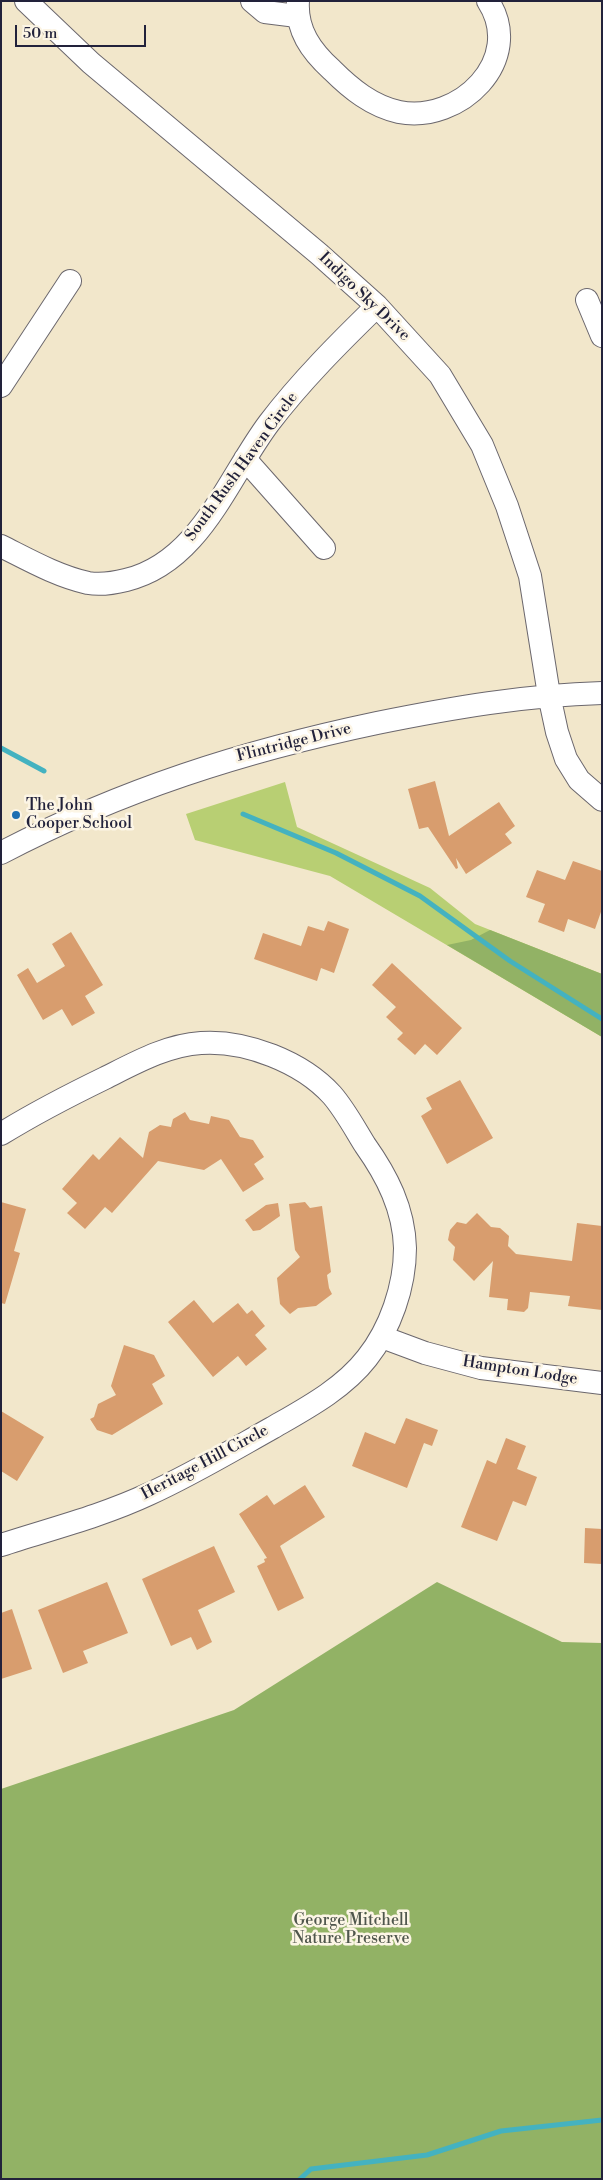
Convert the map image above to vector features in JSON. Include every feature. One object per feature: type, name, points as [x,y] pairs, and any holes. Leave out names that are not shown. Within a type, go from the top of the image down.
[{"type":"street","name":"Indigo Sky Drive","points":[[26,1],[91,63],[192,145],[319,254],[376,306],[440,375],[482,445],[507,506],[530,576],[549,695],[557,732],[566,759],[579,780],[602,800]]},
{"type":"street","points":[[252,1],[265,12],[297,9],[305,36],[316,56],[359,94],[379,106],[400,112],[421,112],[441,109],[461,100],[478,87],[492,69],[498,48],[498,27],[488,1]]},
{"type":"street","points":[[1,386],[70,281]]},
{"type":"street","points":[[587,300],[602,336]]},
{"type":"street","name":"South Rush Haven Circle","points":[[1,546],[65,576],[90,583],[114,583],[138,577],[160,567],[180,552],[201,526],[270,423],[303,384],[376,306]]},
{"type":"street","points":[[245,460],[324,548]]},
{"type":"street","name":"Flintridge Drive","points":[[1,853],[76,815],[144,788],[204,766],[273,747],[424,714],[549,695],[602,693]]},
{"type":"street","name":"Heritage Hill Circle","points":[[1,1134],[43,1109],[144,1059],[173,1048],[201,1043],[231,1045],[259,1052],[286,1063],[311,1077],[332,1096],[375,1158],[393,1190],[401,1219],[405,1247],[403,1274],[393,1310],[382,1337],[365,1361],[342,1383],[304,1409],[204,1467],[147,1495],[1,1545]]},
{"type":"street","name":"Hampton Lodge","points":[[382,1337],[425,1353],[481,1368],[602,1383]]},
{"type":"green space","points":[[285,782],[297,827],[430,888],[475,924],[602,974],[602,1037],[330,876],[195,840],[186,814]]},
{"type":"green space","points":[[490,930],[602,974],[602,1037],[447,945],[471,940]]},
{"type":"green space","name":"George Mitchell Nature Preserve","points":[[437,1582],[562,1642],[602,1643],[602,2179],[1,2179],[1,1789],[234,1710]]},
{"type":"building","points":[[435,781],[449,836],[499,802],[515,826],[505,834],[512,843],[466,874],[456,858],[458,868],[456,869],[428,827],[419,829],[408,789]]},
{"type":"building","points":[[573,861],[602,871],[602,909],[595,929],[568,919],[564,932],[538,922],[545,904],[526,897],[537,870],[565,880]]},
{"type":"building","points":[[328,921],[349,929],[334,973],[321,968],[317,981],[254,959],[263,933],[301,946],[308,926],[324,931]]},
{"type":"building","points":[[71,932],[103,985],[85,996],[95,1013],[72,1026],[62,1009],[43,1020],[17,975],[28,968],[37,983],[65,966],[52,944]]},
{"type":"building","points":[[392,963],[462,1028],[437,1055],[425,1044],[415,1055],[397,1039],[403,1033],[386,1017],[396,1007],[372,985]]},
{"type":"building","points":[[460,1080],[493,1138],[447,1164],[421,1116],[432,1109],[426,1098]]},
{"type":"building","points":[[185,1112],[190,1120],[209,1124],[211,1116],[229,1120],[240,1137],[253,1140],[264,1157],[254,1164],[264,1179],[243,1192],[221,1159],[204,1170],[158,1161],[112,1213],[105,1207],[85,1229],[67,1213],[77,1203],[62,1189],[93,1154],[99,1160],[120,1137],[143,1158],[149,1132],[160,1125],[171,1127],[173,1119]]},
{"type":"building","points":[[1,1202],[26,1209],[14,1251],[20,1253],[5,1304],[1,1303]]},
{"type":"building","points":[[305,1202],[310,1208],[322,1206],[331,1272],[327,1275],[332,1294],[316,1306],[298,1308],[290,1314],[280,1304],[277,1278],[300,1257],[295,1250],[289,1204]]},
{"type":"building","points":[[278,1203],[280,1216],[260,1230],[253,1231],[245,1220],[266,1205]]},
{"type":"building","points":[[477,1213],[491,1227],[500,1228],[509,1236],[508,1246],[516,1254],[572,1261],[577,1223],[602,1226],[602,1310],[568,1306],[570,1296],[530,1292],[528,1308],[524,1312],[507,1310],[508,1299],[489,1297],[493,1261],[474,1281],[453,1260],[455,1247],[448,1240],[450,1230],[457,1222],[466,1224]]},
{"type":"building","points":[[194,1300],[213,1323],[238,1303],[247,1314],[252,1310],[265,1326],[255,1335],[267,1349],[246,1366],[238,1356],[213,1377],[168,1322]]},
{"type":"building","points":[[124,1345],[154,1355],[165,1376],[152,1384],[163,1404],[112,1435],[97,1430],[90,1419],[94,1417],[98,1404],[116,1395],[111,1386]]},
{"type":"building","points":[[1,1411],[44,1437],[17,1481],[1,1471]]},
{"type":"building","points":[[406,1418],[438,1430],[432,1446],[424,1443],[407,1488],[352,1466],[365,1432],[395,1444]]},
{"type":"building","points":[[506,1438],[526,1446],[517,1469],[537,1477],[526,1506],[513,1501],[497,1541],[461,1527],[487,1460],[496,1464]]},
{"type":"building","points":[[305,1485],[325,1517],[280,1546],[304,1598],[278,1611],[257,1566],[265,1562],[264,1559],[267,1558],[239,1514],[267,1495],[274,1505]]},
{"type":"building","points":[[585,1528],[602,1529],[602,1564],[584,1563]]},
{"type":"building","points":[[214,1546],[235,1592],[198,1610],[212,1642],[197,1650],[191,1637],[171,1646],[142,1579]]},
{"type":"building","points":[[107,1582],[128,1633],[83,1651],[88,1663],[63,1673],[38,1610]]},
{"type":"building","points":[[12,1609],[32,1669],[1,1679],[1,1613]]},
{"type":"waterway","points":[[1,748],[44,771]]},
{"type":"waterway","points":[[243,814],[336,853],[420,896],[510,961],[602,1019]]},
{"type":"waterway","points":[[300,2179],[311,2169],[427,2155],[501,2131],[602,2120]]},
{"type":"place","name":"The John Cooper School","points":[[16,815]]}]
